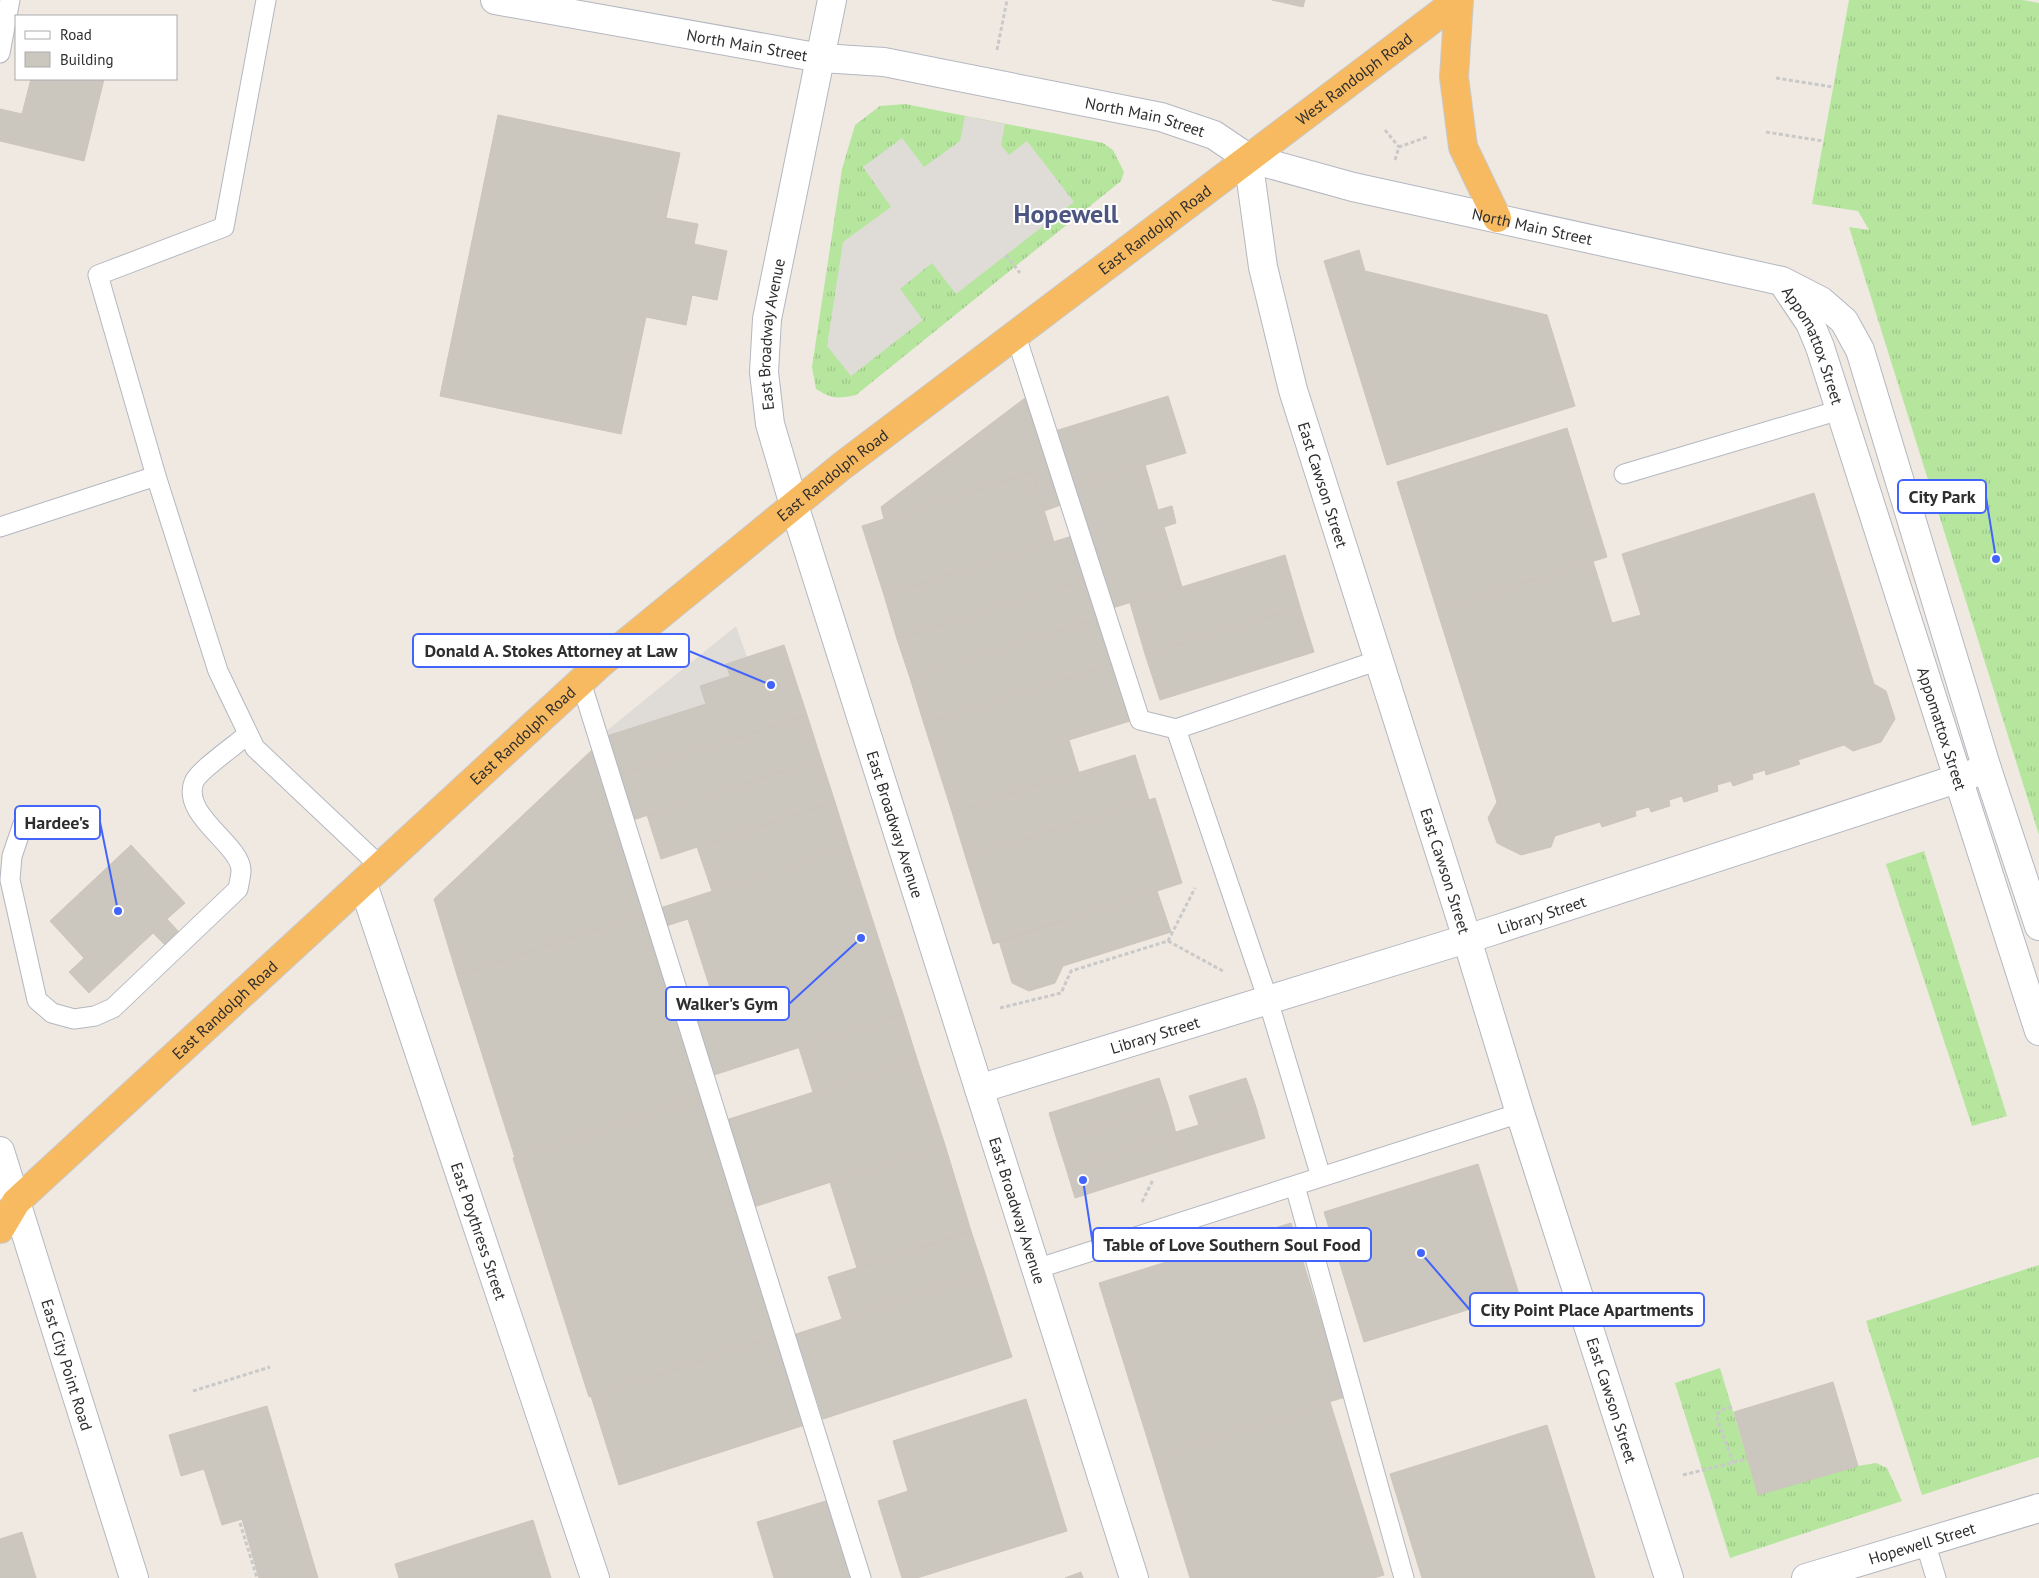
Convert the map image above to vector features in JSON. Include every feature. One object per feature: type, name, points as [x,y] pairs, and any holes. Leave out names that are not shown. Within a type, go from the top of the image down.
[{"type":"highway","name":"West Randolph Road","points":[[1248,158],[1459,0]]},
{"type":"highway","points":[[1459,0],[1454,76],[1463,148],[1497,218]]},
{"type":"highway","name":"East Randolph Road","points":[[0,1229],[8,1204],[372,876],[600,664],[842,466],[1149,236],[1248,158]]},
{"type":"street","name":"North Main Street","points":[[495,0],[821,58],[884,62],[1161,117],[1214,136],[1248,158],[1353,187],[1782,281]]},
{"type":"street","name":"East Broadway Avenue","points":[[832,0],[768,319],[764,372],[770,424],[1134,1578]]},
{"type":"street","name":"East Cawson Street","points":[[1248,158],[1263,267],[1293,390],[1520,1113],[1669,1578]]},
{"type":"street","name":"Appomattox Street","points":[[1782,281],[1810,322],[1820,347],[2039,1031]]},
{"type":"street","name":"Appomattox Street","points":[[1782,281],[1821,301],[1844,321],[1860,350],[1987,769],[2039,926]]},
{"type":"street","name":"Library Street","points":[[979,1090],[1466,939],[1987,769]]},
{"type":"street","name":"East Poythress Street","points":[[372,876],[595,1578]]},
{"type":"street","name":"East City Point Road","points":[[0,1151],[8,1204],[134,1578]]},
{"type":"street","name":"Hopewell Street","points":[[1806,1578],[2039,1508]]},
{"type":"lane","points":[[0,53],[10,0]]},
{"type":"lane","points":[[266,0],[224,227],[98,275],[156,476],[218,671],[255,748],[372,876]]},
{"type":"lane","points":[[1016,336],[1140,720],[1176,730],[1379,660]]},
{"type":"lane","points":[[1624,474],[1840,410]]},
{"type":"lane","points":[[0,527],[156,476]]},
{"type":"lane","points":[[581,682],[861,1578]]},
{"type":"lane","points":[[1176,730],[1268,1000],[1321,1177]]},
{"type":"lane","points":[[23,824],[12,856],[10,880],[36,1000],[52,1013],[74,1019],[95,1016],[114,1008],[238,889],[241,869],[234,855],[194,806],[192,794],[194,781],[248,734]]},
{"type":"lane","points":[[1036,1269],[1520,1113]]},
{"type":"lane","points":[[1295,1186],[1404,1578]]},
{"type":"lane","points":[[1925,1542],[1936,1578]]},
{"type":"path","points":[[997,50],[1007,0]]},
{"type":"path","points":[[1776,78],[1834,87]]},
{"type":"path","points":[[1385,130],[1399,147]]},
{"type":"path","points":[[1766,132],[1824,141]]},
{"type":"path","points":[[1399,147],[1428,136]]},
{"type":"path","points":[[1394,163],[1399,147]]},
{"type":"path","points":[[1006,255],[1020,273]]},
{"type":"path","points":[[1168,941],[1195,888]]},
{"type":"path","points":[[1000,1008],[1061,993],[1071,971],[1168,941],[1223,971]]},
{"type":"path","points":[[193,1391],[270,1367]]},
{"type":"path","points":[[1732,1407],[1722,1410],[1717,1414],[1717,1419],[1719,1429],[1733,1462]]},
{"type":"path","points":[[1683,1475],[1747,1459]]},
{"type":"path","points":[[240,1523],[257,1578]]},
{"type":"green space","points":[[1849,0],[2022,0],[2039,3],[2039,835],[1849,227],[1869,230],[1858,211],[1812,204]]},
{"type":"green space","points":[[905,104],[1103,143],[1113,150],[1124,172],[1121,181],[856,395],[840,397],[826,395],[816,389],[812,367],[842,169],[855,125],[880,106]]},
{"type":"green space","points":[[1924,851],[2007,1116],[1972,1126],[1886,864]]},
{"type":"green space","points":[[2039,1265],[2039,1457],[1922,1495],[1866,1321]]},
{"type":"green space","points":[[1720,1368],[1758,1495],[1858,1466],[1876,1463],[1887,1468],[1902,1501],[1730,1558],[1675,1383]]},
{"type":"shaded area","points":[[965,116],[1005,124],[1001,145],[1009,155],[1027,141],[1074,202],[956,294],[932,263],[900,289],[923,320],[851,376],[827,346],[843,242],[891,207],[863,167],[902,138],[924,167],[960,141]]},
{"type":"shaded area","points":[[736,626],[747,657],[726,664],[730,676],[701,686],[706,704],[607,736],[605,732]]},
{"type":"building","points":[[1272,0],[1305,0],[1303,7]]},
{"type":"building","points":[[31,80],[104,80],[84,161],[0,141],[0,109],[22,114]]},
{"type":"building","points":[[498,115],[680,153],[666,218],[698,224],[694,244],[727,251],[717,300],[692,295],[686,325],[646,317],[621,434],[440,396]]},
{"type":"building","points":[[1359,250],[1365,271],[1547,315],[1575,406],[1387,465],[1324,261]]},
{"type":"building","points":[[1168,396],[1186,453],[1073,487],[1055,431]]},
{"type":"building","points":[[1025,398],[1061,505],[1044,511],[1032,472],[884,519],[881,507]]},
{"type":"building","points":[[1567,428],[1607,557],[1437,610],[1397,482]]},
{"type":"building","points":[[1145,465],[1158,510],[1172,506],[1176,523],[1164,527],[1182,587],[1109,609],[1073,487]]},
{"type":"building","points":[[1032,472],[1054,542],[884,595],[862,526]]},
{"type":"building","points":[[1814,493],[1874,684],[1886,691],[1895,719],[1881,742],[1853,751],[1844,745],[1798,760],[1800,764],[1766,775],[1765,770],[1752,774],[1753,779],[1733,786],[1731,781],[1717,785],[1718,791],[1684,802],[1682,796],[1669,800],[1670,806],[1651,812],[1649,807],[1635,811],[1636,816],[1602,827],[1600,822],[1555,836],[1551,847],[1521,855],[1497,843],[1488,818],[1497,802],[1437,610],[1593,561],[1612,623],[1641,615],[1622,554]]},
{"type":"building","points":[[1072,536],[1086,579],[897,639],[884,595]]},
{"type":"building","points":[[1285,555],[1300,607],[1145,654],[1130,603]]},
{"type":"building","points":[[1086,579],[1098,618],[910,678],[897,639]]},
{"type":"building","points":[[1300,607],[1314,652],[1160,700],[1145,654]]},
{"type":"building","points":[[1098,618],[1113,664],[924,724],[910,678]]},
{"type":"building","points":[[784,645],[807,715],[620,775],[607,736],[706,704],[700,686],[730,676],[726,664]]},
{"type":"building","points":[[1113,664],[1130,721],[1069,740],[1079,773],[952,812],[924,724]]},
{"type":"building","points":[[807,715],[821,759],[633,820],[620,775]]},
{"type":"building","points":[[593,749],[646,914],[457,975],[434,899]]},
{"type":"building","points":[[1135,755],[1149,800],[966,858],[952,812]]},
{"type":"building","points":[[821,759],[835,802],[661,859],[647,815]]},
{"type":"building","points":[[1155,798],[1182,883],[993,944],[966,858]]},
{"type":"building","points":[[835,802],[849,847],[712,891],[697,847]]},
{"type":"building","points":[[131,845],[185,903],[167,919],[179,932],[165,945],[153,933],[89,993],[69,972],[84,958],[50,921]]},
{"type":"building","points":[[849,847],[903,1014],[714,1075],[688,995],[710,988],[688,919],[666,926],[660,908]]},
{"type":"building","points":[[1157,891],[1171,932],[1063,966],[1055,983],[1029,991],[1012,983],[999,941]]},
{"type":"building","points":[[646,914],[704,1097],[515,1158],[457,975]]},
{"type":"building","points":[[903,1014],[917,1059],[813,1092],[799,1048]]},
{"type":"building","points":[[917,1059],[945,1145],[754,1207],[726,1120]]},
{"type":"building","points":[[1159,1078],[1168,1105],[1057,1140],[1049,1113]]},
{"type":"building","points":[[1246,1078],[1256,1107],[1199,1125],[1189,1096]]},
{"type":"building","points":[[704,1097],[780,1335],[589,1397],[513,1158]]},
{"type":"building","points":[[1168,1105],[1176,1133],[1066,1168],[1057,1140]]},
{"type":"building","points":[[1256,1107],[1265,1138],[1185,1163],[1176,1132]]},
{"type":"building","points":[[1176,1133],[1185,1163],[1075,1198],[1066,1168]]},
{"type":"building","points":[[945,1145],[971,1231],[857,1268],[830,1182]]},
{"type":"building","points":[[1478,1164],[1519,1294],[1364,1342],[1324,1212]]},
{"type":"building","points":[[1291,1223],[1345,1397],[1153,1457],[1099,1283]]},
{"type":"building","points":[[971,1231],[985,1273],[842,1319],[828,1277]]},
{"type":"building","points":[[985,1273],[1012,1357],[823,1419],[796,1334]]},
{"type":"building","points":[[780,1335],[808,1424],[619,1485],[591,1396]]},
{"type":"building","points":[[1833,1382],[1858,1466],[1758,1495],[1734,1412]]},
{"type":"building","points":[[1026,1399],[1067,1531],[917,1578],[902,1578],[878,1501],[908,1491],[893,1441]]},
{"type":"building","points":[[1330,1402],[1384,1575],[1374,1578],[1190,1578],[1153,1457]]},
{"type":"building","points":[[267,1406],[318,1578],[259,1578],[242,1519],[222,1525],[204,1469],[181,1476],[169,1435]]},
{"type":"building","points":[[1547,1425],[1595,1578],[1422,1578],[1390,1474]]},
{"type":"building","points":[[829,1500],[853,1578],[774,1578],[757,1522]]},
{"type":"building","points":[[533,1520],[551,1578],[399,1578],[395,1564]]},
{"type":"building","points":[[22,1532],[36,1578],[0,1578],[0,1539]]},
{"type":"building","points":[[1081,1572],[1083,1578],[1065,1578]]},
{"type":"place","name":"City Park","points":[[1996,559]]},
{"type":"place","name":"Donald A. Stokes Attorney at Law","points":[[771,685]]},
{"type":"place","name":"Hardee's","points":[[118,911]]},
{"type":"place","name":"Walker's Gym","points":[[861,938]]},
{"type":"place","name":"Table of Love Southern Soul Food","points":[[1083,1180]]},
{"type":"place","name":"City Point Place Apartments","points":[[1421,1253]]},
{"type":"district","name":"Hopewell","points":[[1066,214]]}]
